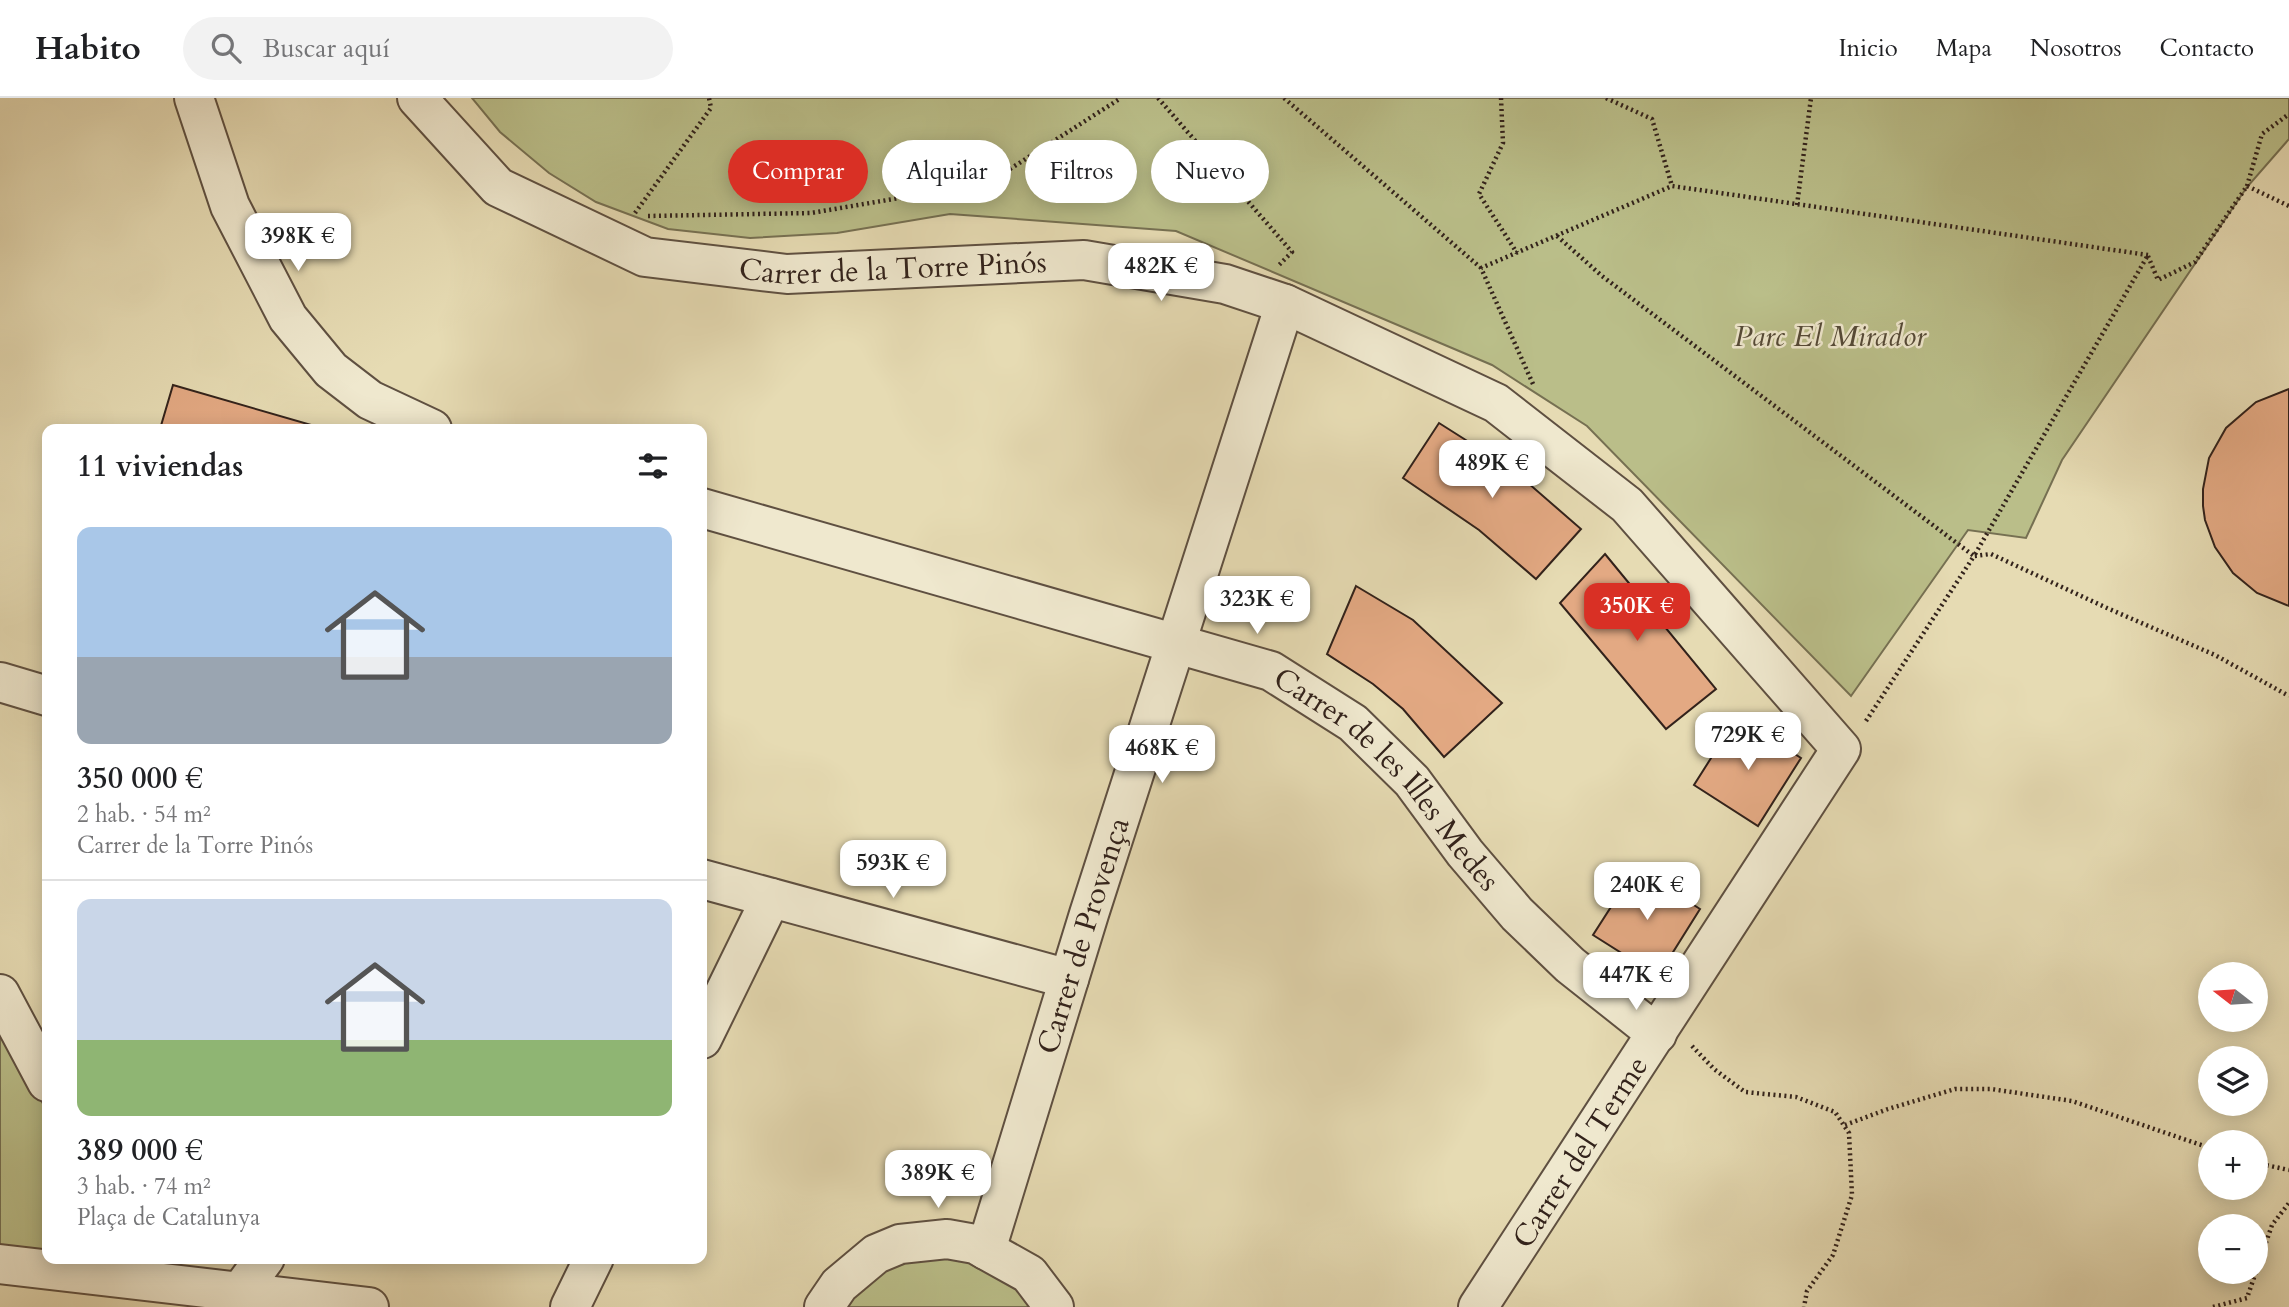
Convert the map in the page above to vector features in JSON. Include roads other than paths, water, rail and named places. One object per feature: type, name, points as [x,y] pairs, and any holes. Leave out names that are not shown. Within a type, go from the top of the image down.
[{"type":"street","points":[[194,98],[230,206],[288,318],[331,370],[370,400],[421,424]]},
{"type":"street","name":"Carrer de la Torre Pinós","points":[[416,98],[498,187],[645,257],[787,274],[1084,260],[1225,284],[1278,288],[1496,403],[1627,505],[1841,749]]},
{"type":"street","name":"Carrer de Provença","points":[[986,1250],[1176,644],[1278,288]]},
{"type":"street","name":"Carrer de les Illes Medes","points":[[707,509],[1271,671],[1353,723],[1412,781],[1465,853],[1517,914],[1570,965],[1662,1027]]},
{"type":"street","points":[[0,682],[42,694]]},
{"type":"street","name":"Carrer del Terme","points":[[1478,1307],[1841,749]]},
{"type":"street","points":[[707,880],[1069,979]]},
{"type":"street","points":[[707,1029],[771,898]]},
{"type":"street","points":[[0,994],[42,1073]]},
{"type":"street","points":[[824,1307],[839,1285],[876,1254],[900,1244],[947,1239],[975,1244],[1029,1274],[1054,1307]]},
{"type":"street","points":[[0,1264],[155,1282],[234,1300],[369,1307]]},
{"type":"street","points":[[234,1300],[261,1264]]},
{"type":"street","points":[[570,1307],[591,1264]]},
{"type":"park label","name":"Parc El Mirador","points":[[1830,336]]}]
